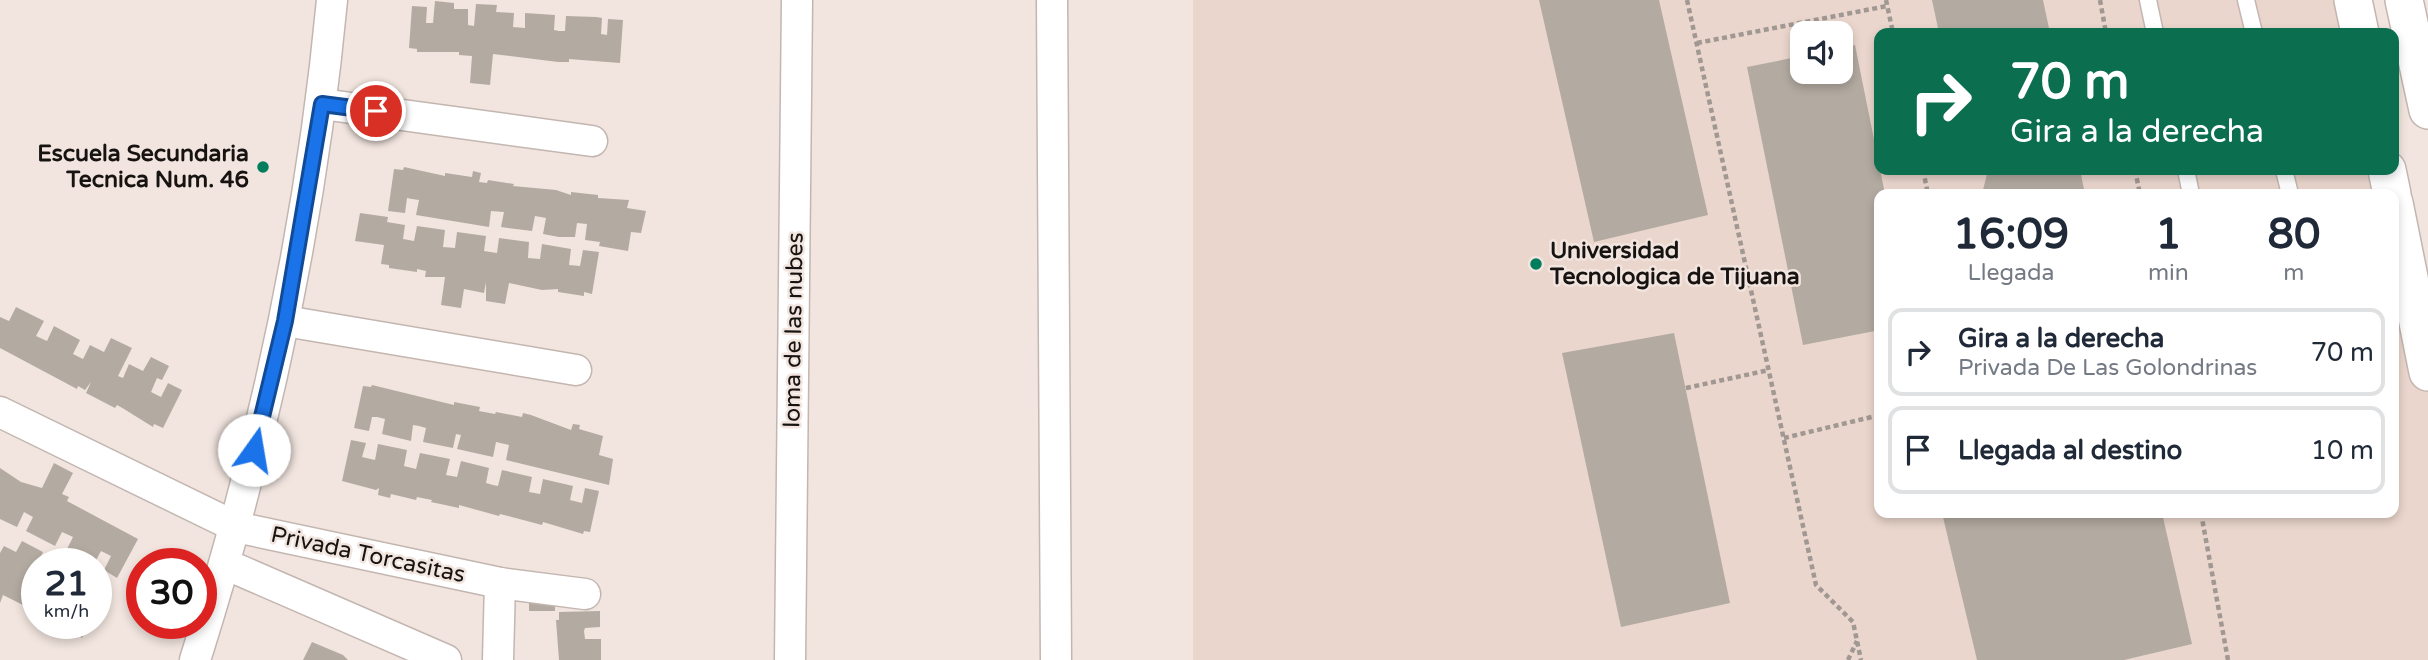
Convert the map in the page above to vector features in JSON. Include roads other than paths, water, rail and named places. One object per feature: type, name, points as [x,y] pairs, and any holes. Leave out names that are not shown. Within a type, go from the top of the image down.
[{"type":"street","points":[[195,660],[236,527],[285,321],[322,104],[332,0]]},
{"type":"street","name":"loma de las nubes","points":[[790,660],[797,0]]},
{"type":"street","points":[[1052,0],[1056,660]]},
{"type":"street","points":[[2353,0],[2359,28]]},
{"type":"street","points":[[2404,0],[2428,110]]},
{"type":"street","points":[[322,104],[592,141]]},
{"type":"street","points":[[2399,228],[2428,372]]},
{"type":"street","points":[[285,321],[576,370]]},
{"type":"street","name":"Privada Torcasitas","points":[[0,412],[236,527],[500,583],[585,594]]},
{"type":"street","name":"Privada Torcasitas","points":[[225,564],[446,660]]},
{"type":"street","points":[[498,660],[500,583]]},
{"type":"lane","points":[[2148,0],[2154,28]]},
{"type":"lane","points":[[2246,0],[2253,28]]},
{"type":"place","name":"Escuela Secundaria Tecnica Num. 46","points":[[263,167]]},
{"type":"place","name":"Universidad Tecnologica de Tijuana","points":[[1536,264]]}]
